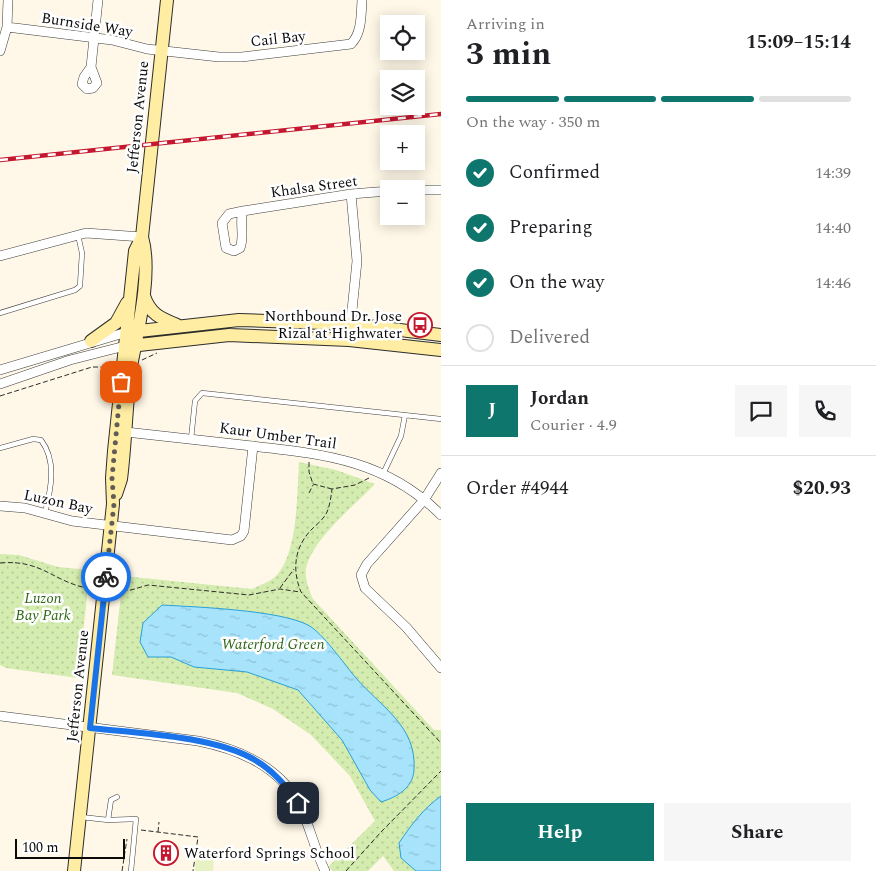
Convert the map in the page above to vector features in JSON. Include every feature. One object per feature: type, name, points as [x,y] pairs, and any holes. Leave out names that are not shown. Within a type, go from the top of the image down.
[{"type":"street","points":[[0,51],[7,27],[8,0]]},
{"type":"street","points":[[91,66],[98,0]]},
{"type":"street","name":"Jefferson Avenue","points":[[114,504],[112,478],[137,292],[146,252],[142,237],[167,0]]},
{"type":"street","name":"Cail Bay","points":[[162,50],[242,57],[351,44],[356,39],[359,30],[362,0]]},
{"type":"street","name":"Burnside Way","points":[[7,27],[94,37],[162,50]]},
{"type":"street","points":[[425,190],[441,190]]},
{"type":"street","name":"Khalsa Street","points":[[244,211],[351,194],[380,192]]},
{"type":"street","points":[[349,340],[357,262],[351,194]]},
{"type":"street","points":[[0,256],[78,235],[103,233],[142,237]]},
{"type":"street","points":[[92,342],[116,323],[137,292],[148,308],[158,317],[177,326]]},
{"type":"street","points":[[0,370],[132,332],[239,320],[351,324],[441,335]]},
{"type":"street","points":[[0,384],[70,360],[131,346],[229,335],[349,340],[441,350]]},
{"type":"street","name":"Jefferson Avenue","points":[[74,871],[111,526],[126,432],[132,362],[131,346]]},
{"type":"street","name":"Kaur Umber Trail","points":[[126,432],[336,457],[379,472],[424,500],[441,515]]},
{"type":"street","name":"Luzon Bay","points":[[0,506],[25,508],[72,521],[226,540],[241,536],[245,523],[253,446]]},
{"type":"street","points":[[441,473],[424,500],[363,569],[361,582],[406,627],[441,668]]},
{"type":"street","points":[[0,716],[198,741],[227,747],[255,760],[278,778],[298,803],[325,871]]},
{"type":"lane","points":[[0,313],[75,290],[80,286],[82,253],[78,235]]},
{"type":"lane","points":[[191,439],[195,401],[202,393],[441,419]]},
{"type":"lane","points":[[379,472],[401,436],[405,415]]},
{"type":"lane","points":[[0,448],[33,439],[41,440],[46,447],[52,485],[45,514]]},
{"type":"lane","points":[[108,820],[111,800],[117,797]]},
{"type":"lane","points":[[80,817],[108,820],[136,819],[131,871]]},
{"type":"path","points":[[138,361],[159,352]]},
{"type":"path","points":[[0,396],[92,367],[117,366]]},
{"type":"path","points":[[308,464],[313,484],[309,493]]},
{"type":"path","points":[[313,484],[332,489],[360,484],[379,472]]},
{"type":"path","points":[[280,589],[294,569],[303,541],[326,514],[332,489]]},
{"type":"path","points":[[0,563],[22,562],[35,565],[68,584],[89,588]]},
{"type":"path","points":[[294,569],[301,592],[441,743]]},
{"type":"path","points":[[120,592],[148,585],[249,595],[280,589],[301,592]]},
{"type":"path","points":[[346,871],[441,771]]},
{"type":"path","points":[[158,832],[159,822]]},
{"type":"path","points":[[140,830],[198,837],[192,871]]},
{"type":"path","points":[[122,871],[127,839]]},
{"type":"green space","name":"Waterford Green","points":[[299,462],[336,470],[375,484],[336,522],[318,543],[307,565],[306,577],[313,599],[434,730],[441,730],[441,871],[394,871],[383,856],[368,871],[332,871],[329,866],[375,821],[350,776],[311,735],[273,709],[237,693],[112,675],[123,576],[252,589],[276,576],[289,553],[297,506]]},
{"type":"green space","name":"Luzon Bay Park","points":[[0,554],[19,555],[58,567],[90,570],[78,678],[6,668],[0,665]]},
{"type":"green space","points":[[196,851],[214,853],[213,871],[195,871]]},
{"type":"water","points":[[162,605],[215,608],[278,616],[295,620],[314,629],[356,678],[396,718],[404,729],[410,741],[413,755],[414,770],[411,782],[403,791],[381,802],[370,790],[342,740],[298,690],[247,672],[194,667],[171,657],[148,657],[140,642],[143,623]]},
{"type":"water","points":[[441,796],[441,871],[416,871],[401,858],[399,843],[418,818]]},
{"type":"railway","points":[[0,160],[441,114]]},
{"type":"way so far","points":[[106,577],[114,504],[112,478],[121,382]]},
{"type":"place","name":"Northbound Dr. Jose Rizal at Highwater","points":[[420,325]]},
{"type":"place","name":"Waterford Springs School","points":[[166,853]]},
{"type":"route","points":[[106,577],[90,728],[198,741],[227,747],[255,760],[267,768],[289,790],[298,803]]}]
